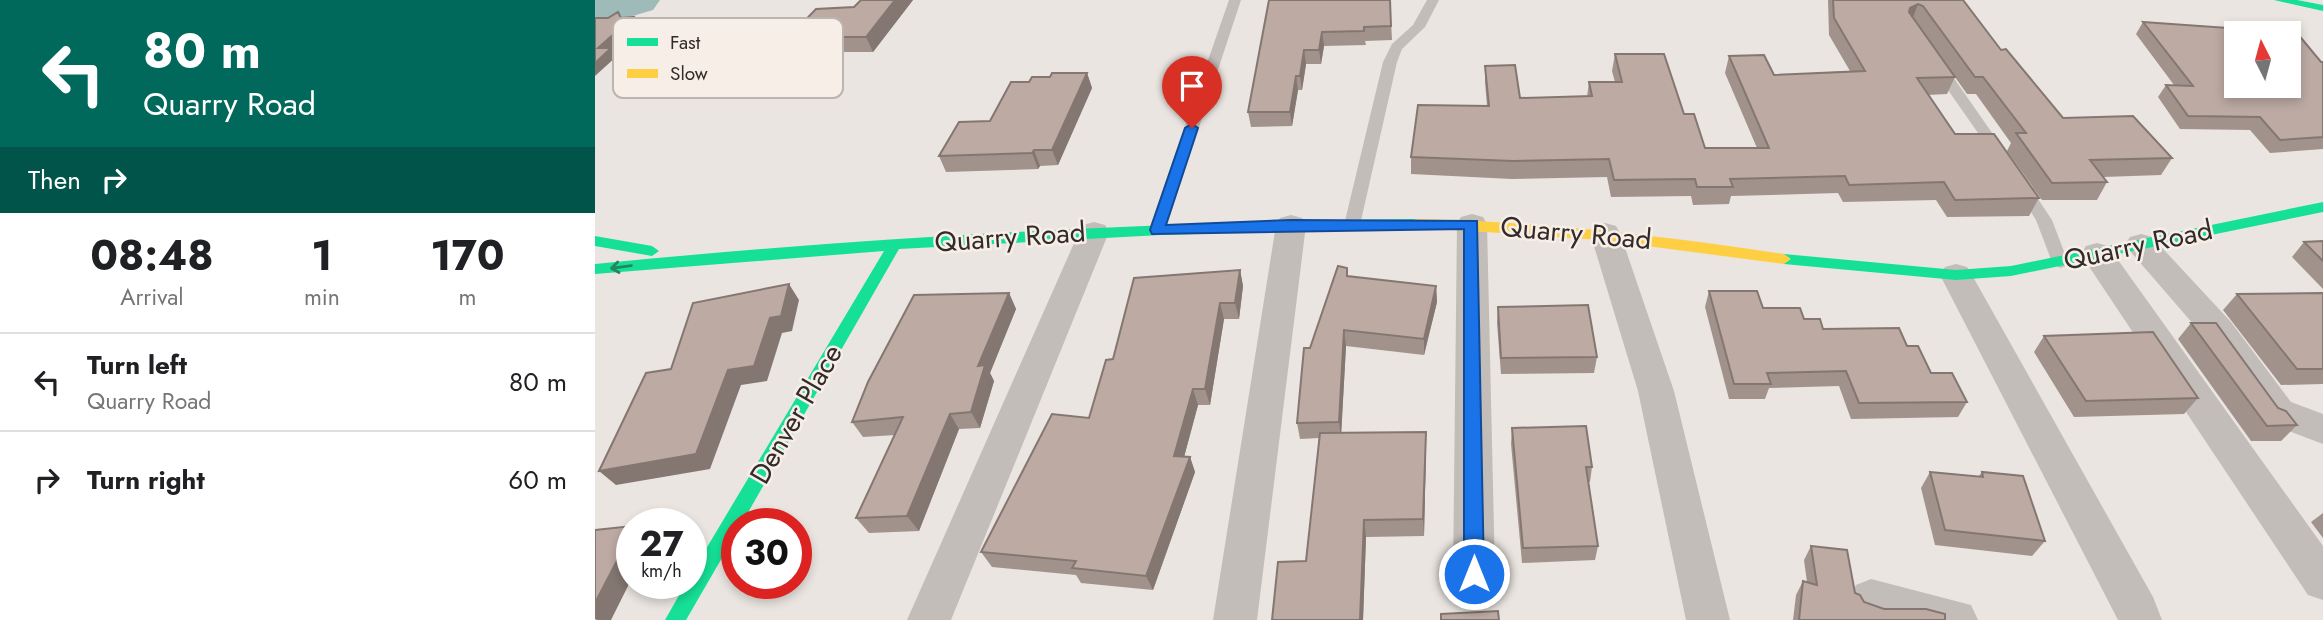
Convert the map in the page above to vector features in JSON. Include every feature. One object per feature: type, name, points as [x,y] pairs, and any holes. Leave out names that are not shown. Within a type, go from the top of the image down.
[{"type":"main road","points":[[2279,0],[2323,8]]},
{"type":"main road","name":"Quarry Road","points":[[595,269],[695,258],[1094,232],[1291,225],[1472,224],[1605,233],[1807,262],[1956,275],[2011,271],[2060,262],[2323,207]]},
{"type":"main road","name":"Quarry Road","points":[[595,241],[695,258]]},
{"type":"main road","name":"Denver Place","points":[[675,620],[895,244]]},
{"type":"street","points":[[1472,224],[1474,574]]},
{"type":"street","points":[[1235,620],[1291,225]]},
{"type":"street","points":[[929,620],[1094,232]]},
{"type":"street","points":[[1605,233],[1657,391],[1709,620]]},
{"type":"street","points":[[2141,244],[2219,331],[2279,412],[2323,429]]},
{"type":"street","points":[[2097,254],[2323,581]]},
{"type":"street","points":[[1956,275],[2138,611],[2140,620]]},
{"type":"street","points":[[1871,599],[1956,620]]},
{"type":"lane","points":[[1157,230],[1235,0]]},
{"type":"lane","points":[[1352,225],[1390,62],[1397,47],[1404,44],[1424,19],[1433,0]]},
{"type":"lane","points":[[1927,50],[2044,220],[2060,262]]},
{"type":"building","points":[[861,0],[895,0],[866,37],[843,37],[843,18],[807,18],[816,9],[854,7]]},
{"type":"building","points":[[1269,0],[1390,0],[1391,26],[1364,27],[1364,31],[1322,32],[1319,50],[1304,50],[1290,112],[1248,112]]},
{"type":"building","points":[[1833,0],[1963,0],[2001,50],[2006,49],[2063,118],[2133,116],[2172,158],[2090,160],[2107,182],[2052,183],[2016,133],[2026,133],[1983,77],[1975,77],[1923,6],[1918,4],[1910,8],[1909,12],[1955,77],[1917,78],[1955,134],[1994,134],[2039,198],[1955,200],[1944,182],[1849,185],[1845,176],[1730,179],[1733,187],[1697,187],[1695,179],[1614,180],[1609,159],[1513,161],[1411,157],[1418,105],[1489,106],[1485,66],[1515,65],[1520,98],[1592,96],[1589,82],[1622,82],[1615,54],[1664,54],[1684,114],[1694,114],[1705,148],[1769,148],[1729,56],[1764,55],[1774,75],[1865,71],[1834,18]]},
{"type":"building","points":[[618,12],[621,18],[613,18],[613,35],[598,48],[611,48],[595,63],[595,18],[608,18]]},
{"type":"building","points":[[2143,22],[2224,28],[2224,98],[2301,98],[2301,38],[2323,62],[2323,137],[2280,140],[2260,117],[2188,116],[2166,85],[2193,86]]},
{"type":"building","points":[[1052,73],[1087,73],[1052,150],[939,156],[959,122],[990,121],[1011,82],[1029,82],[1032,77],[1050,77]]},
{"type":"building","points":[[2323,241],[2323,261],[2304,242]]},
{"type":"building","points":[[1338,266],[1347,268],[1347,276],[1436,286],[1424,339],[1344,330],[1339,422],[1297,423],[1304,348],[1310,348]]},
{"type":"building","points":[[1240,270],[1235,303],[1220,303],[1205,389],[1193,389],[1174,456],[1190,457],[1146,576],[1072,568],[1076,561],[981,552],[1052,414],[1089,418],[1106,360],[1113,359],[1134,278]]},
{"type":"building","points":[[789,284],[781,316],[770,318],[754,366],[728,370],[696,454],[599,471],[646,373],[671,369],[693,303]]},
{"type":"building","points":[[1709,291],[1757,291],[1763,308],[1800,308],[1804,319],[1820,319],[1823,329],[1899,328],[1907,346],[1918,346],[1931,373],[1952,373],[1967,402],[1859,403],[1846,371],[1767,373],[1771,384],[1734,384]]},
{"type":"building","points":[[1009,293],[978,366],[985,365],[971,412],[950,414],[907,516],[856,518],[903,417],[852,422],[868,382],[914,295]]},
{"type":"building","points":[[2323,293],[2323,369],[2297,369],[2237,294]]},
{"type":"building","points":[[1588,305],[1597,357],[1501,358],[1498,307]]},
{"type":"building","points":[[2191,323],[2216,323],[2278,408],[2286,411],[2297,425],[2267,426]]},
{"type":"building","points":[[2153,332],[2198,398],[2086,401],[2044,336]]},
{"type":"building","points":[[1586,426],[1592,467],[1586,467],[1598,546],[1523,548],[1512,428]]},
{"type":"building","points":[[1426,432],[1423,519],[1364,520],[1360,620],[1272,620],[1278,562],[1306,561],[1320,433]]},
{"type":"building","points":[[1930,472],[1983,477],[1982,472],[2023,476],[2045,541],[1945,530]]},
{"type":"building","points":[[616,528],[616,563],[595,603],[595,530]]},
{"type":"building","points":[[1811,546],[1847,550],[1855,593],[1860,595],[1864,602],[1884,609],[1926,609],[1945,614],[1945,620],[1799,620],[1803,581],[1817,585]]},
{"type":"building","points":[[1498,611],[1499,620],[1441,620],[1441,614]]},
{"type":"waterway","points":[[595,13],[637,0]]},
{"type":"traffic: fast","points":[[2279,0],[2323,8]]},
{"type":"traffic: fast","points":[[1784,259],[1956,275],[2011,271],[2323,207]]},
{"type":"traffic: fast","points":[[595,269],[790,252],[1034,236],[1416,224]]},
{"type":"traffic: fast","points":[[595,241],[652,251]]},
{"type":"traffic: fast","points":[[675,620],[895,244]]},
{"type":"traffic: slow","points":[[1416,224],[1555,230],[1784,259]]},
{"type":"route","points":[[1192,128],[1157,230],[1291,225],[1472,224],[1474,574]]}]
